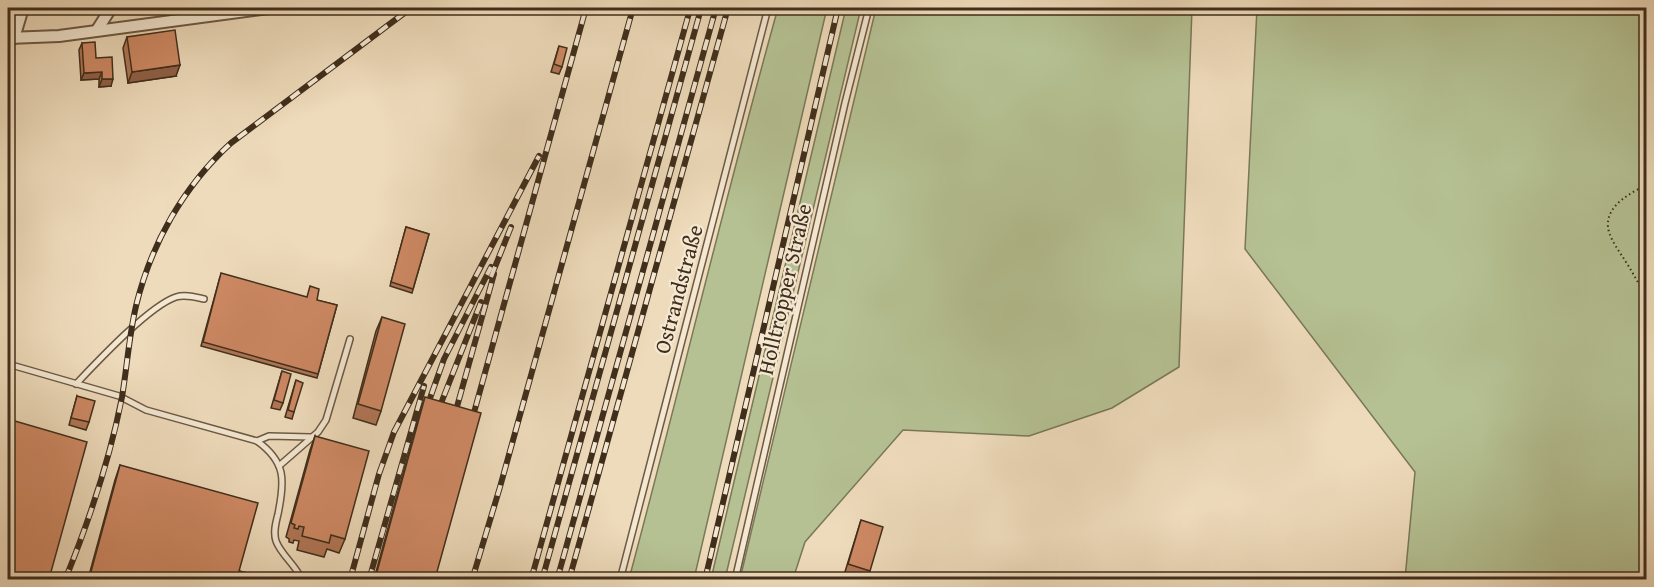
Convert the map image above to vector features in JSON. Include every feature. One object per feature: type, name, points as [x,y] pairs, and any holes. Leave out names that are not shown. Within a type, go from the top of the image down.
[{"type":"street","points":[[22,8],[11,38],[58,36],[269,8]]},
{"type":"street","points":[[97,30],[111,8]]},
{"type":"lane","name":"Ostrandstraße","points":[[620,579],[768,8]]},
{"type":"lane","name":"Holltropper Straße","points":[[735,579],[869,8]]},
{"type":"lane","points":[[76,384],[132,329],[168,301],[181,296],[204,299]]},
{"type":"lane","points":[[279,466],[322,426],[329,412],[350,339]]},
{"type":"lane","points":[[8,364],[119,396],[146,410],[257,441],[268,450],[282,473],[283,484],[275,524],[276,541],[302,579]]},
{"type":"lane","points":[[257,441],[269,436],[313,436]]},
{"type":"path","points":[[1647,185],[1627,195],[1618,203],[1609,216],[1608,227],[1613,241],[1647,296]]},
{"type":"green space","points":[[778,8],[827,8],[694,579],[629,579],[740,150]]},
{"type":"green space","points":[[846,8],[861,8],[725,579],[711,579]]},
{"type":"green space","points":[[876,8],[1192,8],[1179,367],[1112,408],[1029,436],[903,430],[805,542],[793,579],[740,579]]},
{"type":"green space","points":[[1257,8],[1646,8],[1646,579],[1405,579],[1415,472],[1245,249]]},
{"type":"building","points":[[175,30],[180,65],[132,72],[127,37]]},
{"type":"building","points":[[95,42],[96,58],[112,57],[113,79],[102,79],[102,72],[84,73],[82,43]]},
{"type":"building","points":[[559,46],[567,48],[562,67],[554,64]]},
{"type":"building","points":[[406,227],[429,234],[413,289],[391,282]]},
{"type":"building","points":[[221,273],[307,297],[310,286],[319,289],[317,300],[337,305],[318,374],[203,342]]},
{"type":"building","points":[[382,317],[405,324],[381,411],[358,404]]},
{"type":"building","points":[[282,371],[291,374],[283,403],[274,400]]},
{"type":"building","points":[[296,380],[303,383],[294,412],[288,410]]},
{"type":"building","points":[[77,396],[95,401],[89,422],[71,418]]},
{"type":"building","points":[[425,397],[481,413],[435,579],[375,579]]},
{"type":"building","points":[[8,419],[87,442],[49,579],[8,579]]},
{"type":"building","points":[[315,436],[369,451],[345,539],[331,535],[329,543],[302,536],[304,527],[294,528],[295,525],[291,523]]},
{"type":"building","points":[[120,465],[258,503],[239,571],[272,579],[89,579]]},
{"type":"building","points":[[861,520],[883,527],[870,571],[848,564]]},
{"type":"building","points":[[900,573],[912,576],[911,579],[899,579]]},
{"type":"building","points":[[849,574],[862,578],[848,579]]},
{"type":"railway","points":[[65,580],[105,467],[122,397],[134,317],[142,283],[171,218],[198,178],[231,143],[411,8]]},
{"type":"railway","points":[[470,427],[586,8]]},
{"type":"railway","points":[[472,580],[633,8]]},
{"type":"railway","points":[[557,580],[716,8]]},
{"type":"railway","points":[[569,580],[728,8]]},
{"type":"railway","points":[[705,580],[838,8]]},
{"type":"railway","points":[[531,580],[689,13]]},
{"type":"railway","points":[[542,580],[699,16]]},
{"type":"railway","points":[[350,580],[379,474],[394,432],[539,156]]},
{"type":"railway","points":[[491,277],[511,227]]},
{"type":"railway","points":[[424,415],[444,359],[491,267]]},
{"type":"railway","points":[[453,421],[494,274]]},
{"type":"railway","points":[[436,416],[481,302]]},
{"type":"railway","points":[[369,580],[424,386]]}]
